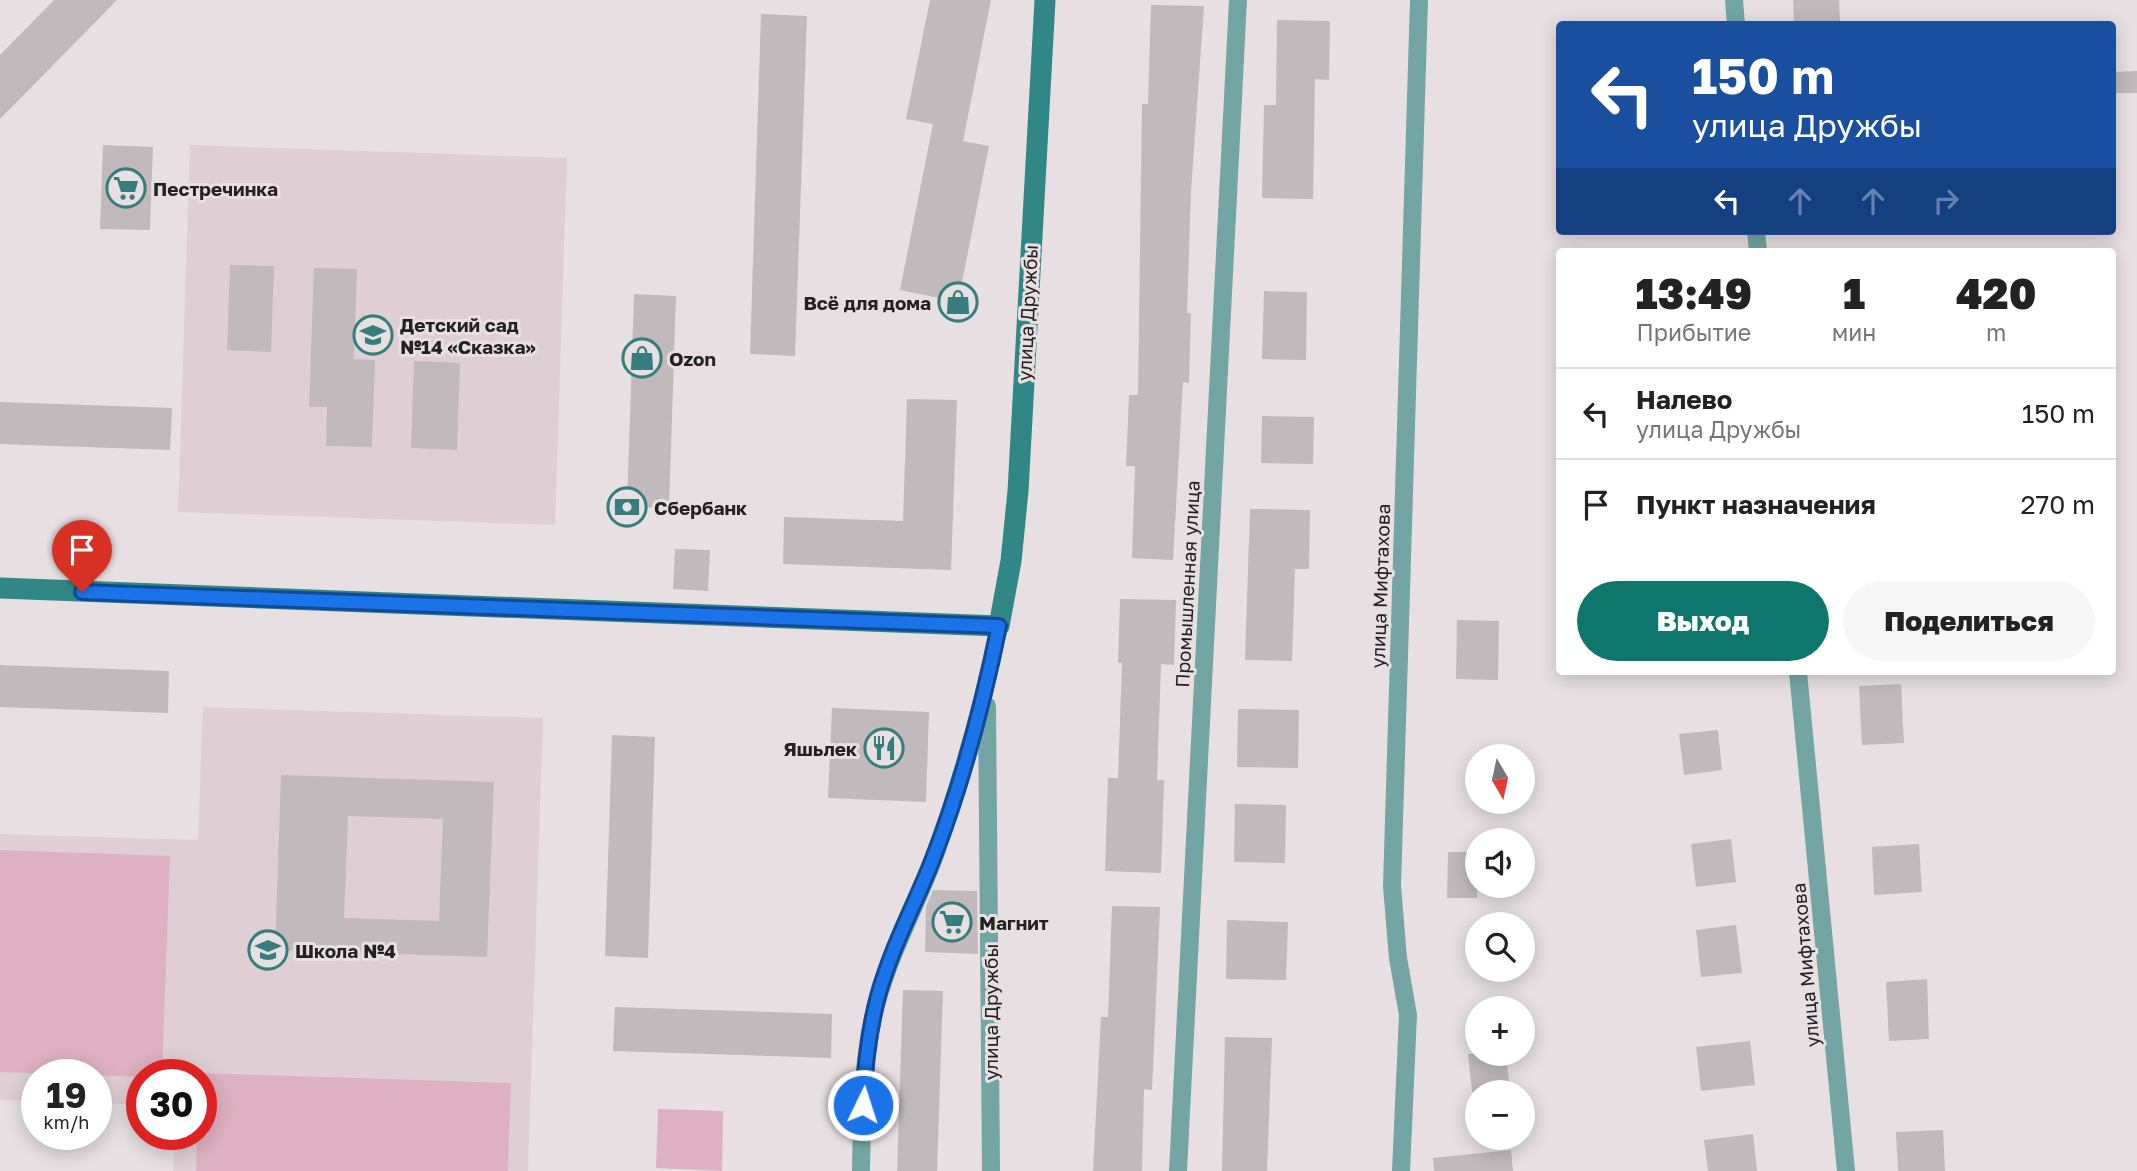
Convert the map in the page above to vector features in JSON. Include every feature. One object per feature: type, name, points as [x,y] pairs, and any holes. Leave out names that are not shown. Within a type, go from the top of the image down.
[{"type":"street","name":"улица Дружбы","points":[[861,1171],[864,1083],[873,1018],[884,975],[920,894],[954,800],[987,686],[1011,561],[1018,491],[1045,0]]},
{"type":"street","name":"Промышленная улица","points":[[1178,1171],[1238,0]]},
{"type":"street","name":"улица Мифтахова","points":[[1401,1171],[1408,1015],[1398,958],[1392,886],[1419,0]]},
{"type":"street","points":[[1734,0],[1736,21]]},
{"type":"street","points":[[0,589],[999,626]]},
{"type":"street","name":"улица Мифтахова","points":[[1798,675],[1846,1171]]},
{"type":"street","name":"улица Дружбы","points":[[987,686],[991,1171]]},
{"type":"shaded area","name":"Детский сад №14 «Сказка»","points":[[190,145],[567,158],[555,525],[178,512]]},
{"type":"shaded area","name":"Школа №4","points":[[203,707],[543,718],[528,1171],[173,1171],[174,1150],[217,1150],[217,1059],[126,1059],[126,1104],[112,1104],[112,1059],[21,1059],[21,1101],[0,1100],[0,834],[198,840]]},
{"type":"shaded area","points":[[0,850],[170,856],[163,1059],[126,1059],[126,1076],[112,1076],[112,1059],[21,1059],[21,1073],[0,1072]]},
{"type":"shaded area","points":[[217,1074],[511,1083],[508,1171],[196,1171],[197,1150],[217,1150]]},
{"type":"shaded area","points":[[658,1109],[723,1111],[722,1171],[656,1168]]},
{"type":"building","points":[[54,0],[117,0],[0,119],[0,55]]},
{"type":"building","points":[[930,0],[991,0],[963,141],[989,146],[958,302],[900,290],[933,124],[906,119]]},
{"type":"building","points":[[1793,0],[1839,0],[1840,21],[1794,21]]},
{"type":"building","points":[[1151,5],[1204,6],[1191,191],[1187,313],[1191,313],[1189,383],[1183,382],[1173,560],[1132,558],[1135,466],[1126,466],[1129,395],[1138,395],[1142,104],[1148,104]]},
{"type":"building","points":[[761,14],[807,16],[795,356],[750,354]]},
{"type":"building","points":[[1277,20],[1330,21],[1329,80],[1315,79],[1313,199],[1262,198],[1264,105],[1276,105]]},
{"type":"building","points":[[2137,71],[2137,93],[2116,93],[2116,72]]},
{"type":"building","name":"Пестречинка","points":[[103,145],[153,147],[150,230],[100,229]]},
{"type":"building","points":[[230,265],[274,266],[271,352],[227,350]]},
{"type":"building","points":[[314,268],[357,269],[354,359],[375,360],[372,447],[326,446],[327,407],[309,407]]},
{"type":"building","points":[[1264,291],[1307,292],[1306,360],[1262,359]]},
{"type":"building","points":[[634,294],[676,296],[669,508],[627,507]]},
{"type":"building","points":[[414,361],[460,363],[457,450],[411,448]]},
{"type":"building","points":[[907,399],[957,400],[951,570],[783,564],[784,517],[903,521]]},
{"type":"building","points":[[0,402],[172,408],[170,450],[0,444]]},
{"type":"building","points":[[1262,416],[1314,417],[1313,464],[1261,463]]},
{"type":"building","points":[[1250,509],[1310,510],[1309,569],[1295,569],[1292,661],[1245,660]]},
{"type":"building","points":[[675,549],[710,550],[708,591],[673,589]]},
{"type":"building","points":[[1120,599],[1176,600],[1174,665],[1161,664],[1157,780],[1164,780],[1161,873],[1105,871],[1108,778],[1118,778],[1122,663],[1118,663]]},
{"type":"building","points":[[1457,620],[1499,621],[1498,680],[1456,679]]},
{"type":"building","points":[[0,665],[169,671],[168,713],[0,707]]},
{"type":"building","points":[[1901,684],[1904,743],[1862,745],[1859,686]]},
{"type":"building","points":[[832,708],[929,712],[926,802],[828,798]]},
{"type":"building","points":[[1238,709],[1299,710],[1298,768],[1237,767]]},
{"type":"building","points":[[1718,730],[1722,770],[1684,775],[1679,734]]},
{"type":"building","points":[[612,735],[655,737],[648,958],[605,956]]},
{"type":"building","points":[[281,775],[494,782],[487,957],[275,950]],"holes":[[[348,816],[443,819],[439,921],[344,918]]]},
{"type":"building","points":[[1235,804],[1286,805],[1285,863],[1234,862]]},
{"type":"building","points":[[1731,839],[1736,882],[1696,887],[1691,844]]},
{"type":"building","points":[[1919,844],[1922,892],[1874,895],[1872,847]]},
{"type":"building","points":[[1448,852],[1465,852],[1465,898],[1447,898]]},
{"type":"building","points":[[933,890],[977,891],[978,954],[925,952],[926,907]]},
{"type":"building","points":[[1112,906],[1160,907],[1152,1090],[1144,1089],[1142,1171],[1093,1171],[1101,1017],[1108,1017]]},
{"type":"building","points":[[1227,920],[1288,922],[1286,980],[1226,979]]},
{"type":"building","points":[[1736,925],[1742,973],[1701,977],[1696,930]]},
{"type":"building","points":[[1927,979],[1929,1039],[1889,1041],[1886,982]]},
{"type":"building","points":[[903,990],[943,991],[937,1171],[897,1171]]},
{"type":"building","points":[[615,1007],[832,1014],[831,1058],[613,1051]]},
{"type":"building","points":[[1225,1037],[1272,1038],[1267,1171],[1222,1171]]},
{"type":"building","points":[[1750,1041],[1755,1085],[1701,1091],[1696,1047]]},
{"type":"building","points":[[1469,1066],[1507,1066],[1509,1080],[1471,1080]]},
{"type":"building","points":[[1943,1130],[1945,1171],[1898,1171],[1896,1132]]},
{"type":"building","points":[[1753,1134],[1757,1171],[1708,1171],[1704,1140]]},
{"type":"building","points":[[1511,1150],[1513,1171],[1434,1171],[1433,1158]]},
{"type":"place","name":"Пестречинка","points":[[126,188]]},
{"type":"place","name":"Всё для дома","points":[[958,302]]},
{"type":"place","name":"Детский сад №14 «Сказка»","points":[[373,335]]},
{"type":"place","name":"Ozon","points":[[642,358]]},
{"type":"place","name":"Сбербанк","points":[[627,507]]},
{"type":"place","name":"Яшьлек","points":[[884,748]]},
{"type":"place","name":"Магнит","points":[[952,922]]},
{"type":"place","name":"Школа №4","points":[[268,950]]},
{"type":"route","points":[[82,592],[999,626],[987,686],[954,800],[920,894],[884,975],[873,1018],[863,1105]]}]
